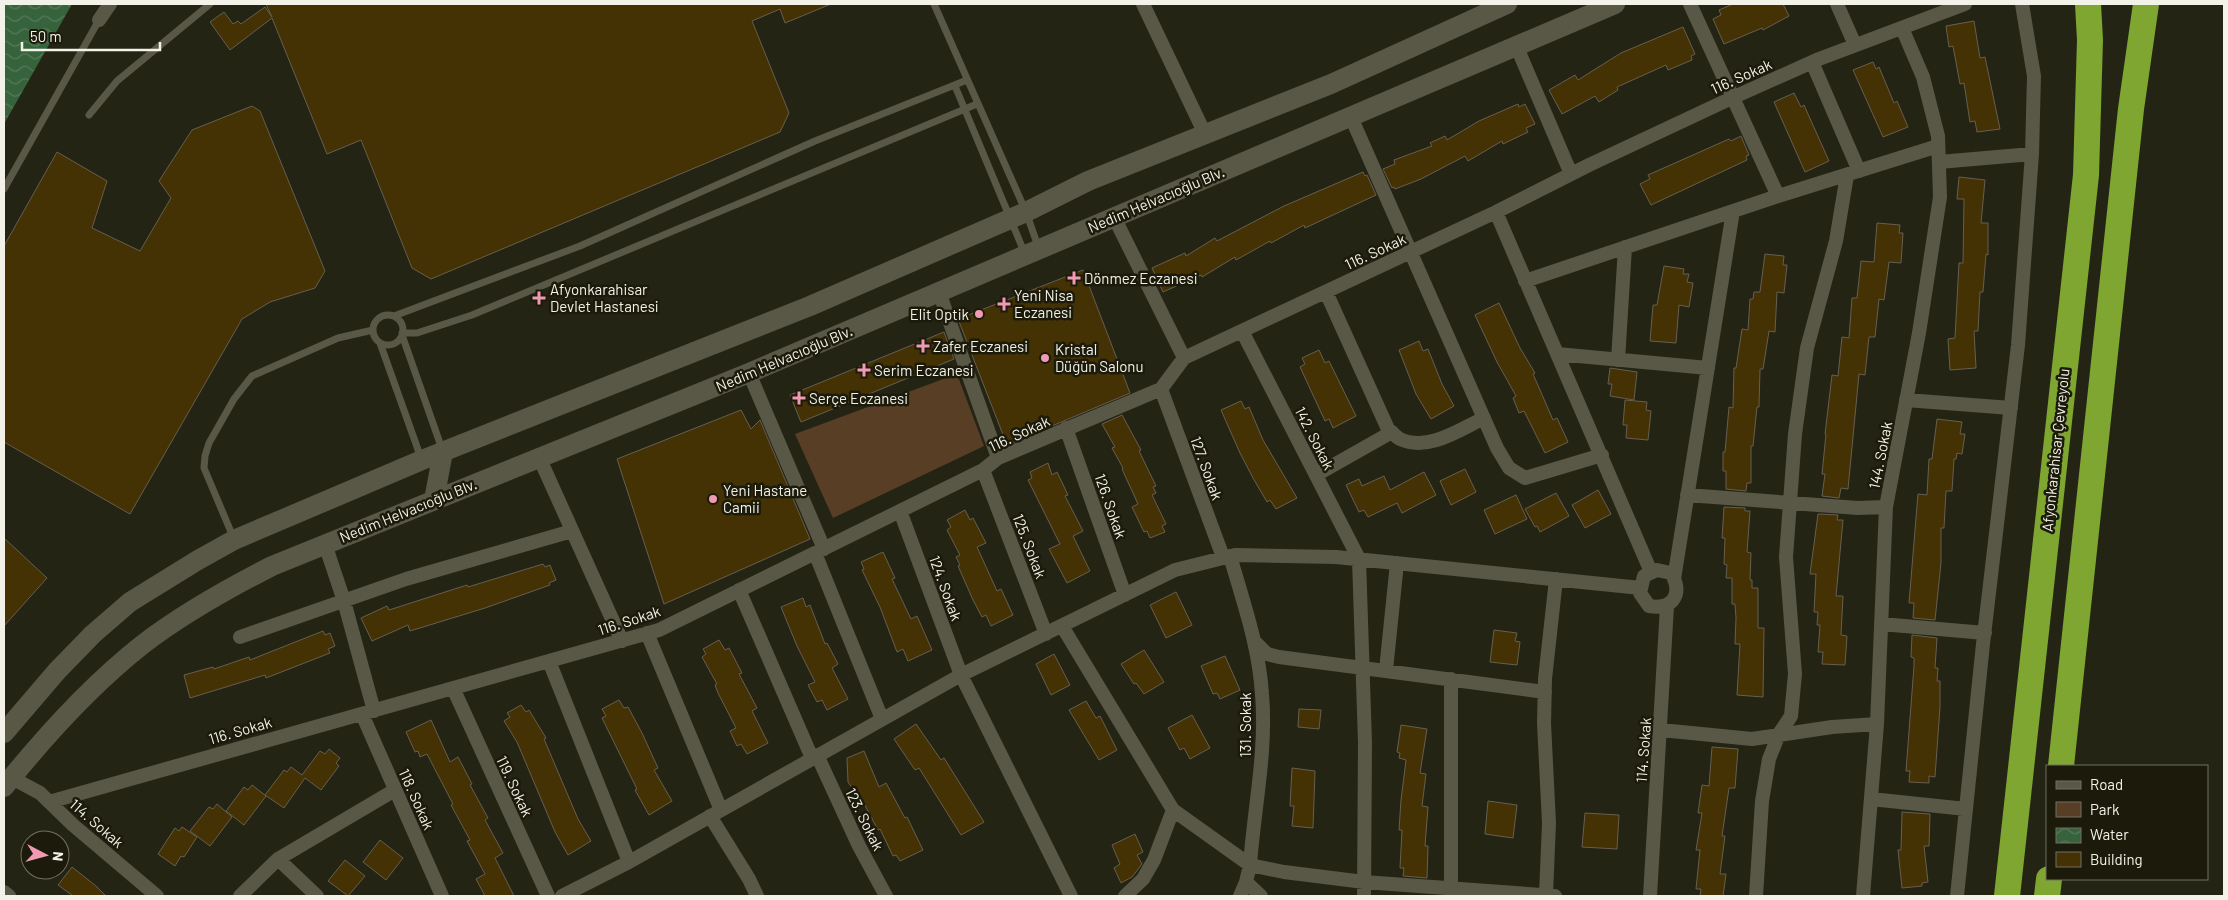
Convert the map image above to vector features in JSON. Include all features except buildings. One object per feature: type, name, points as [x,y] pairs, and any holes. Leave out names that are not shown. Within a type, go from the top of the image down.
[{"type":"highway","name":"Afyonkarahisar Çevreyolu","points":[[2007,896],[2086,175],[2090,40],[2088,4]]},
{"type":"highway","points":[[2061,765],[2131,108],[2146,4]]},
{"type":"highway","points":[[2047,896],[2049,880]]},
{"type":"main road","points":[[4,733],[57,671],[87,640],[130,602],[234,540],[422,460],[810,306],[1019,215],[1088,181],[1331,84],[1507,4]]},
{"type":"main road","name":"Nedim Helvacıoğlu Blv.","points":[[8,782],[61,720],[95,685],[142,645],[231,586],[272,566],[749,373],[1615,4]]},
{"type":"main road","points":[[434,500],[443,452]]},
{"type":"street","points":[[100,20],[110,4]]},
{"type":"street","points":[[1143,4],[1205,134]]},
{"type":"street","points":[[1690,4],[1778,196]]},
{"type":"street","points":[[1837,4],[1855,45]]},
{"type":"street","name":"116. Sokak","points":[[49,802],[283,734],[368,713],[659,630],[983,470],[998,458],[1161,389],[1184,358],[1410,253],[1734,97],[1812,62],[1965,4]]},
{"type":"street","points":[[1957,896],[2018,344],[2032,154],[2034,76],[2022,4]]},
{"type":"street","name":"144. Sokak","points":[[1863,896],[1877,724],[1886,508],[1919,333],[1940,197],[1938,146],[1922,77],[1902,28]]},
{"type":"street","points":[[1516,45],[1571,174]]},
{"type":"street","points":[[1756,896],[1762,800],[1769,759],[1779,734],[1791,716],[1795,674],[1786,557],[1788,503],[1795,434],[1807,348],[1853,173],[1812,62]]},
{"type":"street","points":[[1351,117],[1484,418],[1509,468],[1524,478],[1602,455]]},
{"type":"street","points":[[1525,281],[1778,196],[1938,146]]},
{"type":"street","points":[[1939,162],[2032,154]]},
{"type":"street","points":[[1674,579],[1733,211]]},
{"type":"street","points":[[1496,212],[1651,572]]},
{"type":"street","points":[[1114,217],[1184,358]]},
{"type":"street","points":[[1618,360],[1626,247]]},
{"type":"street","points":[[939,292],[998,458]]},
{"type":"street","points":[[1326,292],[1388,429],[1399,439],[1419,444],[1442,439],[1484,418]]},
{"type":"street","name":"142. Sokak","points":[[1242,331],[1359,559]]},
{"type":"street","points":[[1557,354],[1708,368]]},
{"type":"street","points":[[749,373],[820,551],[882,719]]},
{"type":"street","name":"127. Sokak","points":[[1161,389],[1227,557]]},
{"type":"street","points":[[1906,400],[2011,408]]},
{"type":"street","name":"126. Sokak","points":[[1066,428],[1125,595]]},
{"type":"street","points":[[1316,475],[1392,432]]},
{"type":"street","points":[[539,457],[622,641]]},
{"type":"street","name":"125. Sokak","points":[[983,470],[1046,634]]},
{"type":"street","points":[[1687,495],[1858,508],[1886,508]]},
{"type":"street","name":"124. Sokak","points":[[900,512],[961,675],[1071,896]]},
{"type":"street","points":[[240,637],[406,579],[572,531]]},
{"type":"street","name":"118. Sokak","points":[[325,544],[344,600],[368,713],[395,790],[442,896]]},
{"type":"street","points":[[562,896],[629,862],[961,675],[1175,570],[1227,557],[1336,556],[1641,588]]},
{"type":"street","name":"131. Sokak","points":[[1227,557],[1254,641],[1262,693],[1263,752],[1250,865],[1240,896]]},
{"type":"street","points":[[1359,559],[1365,743],[1364,889]]},
{"type":"street","points":[[1386,670],[1397,563]]},
{"type":"street","points":[[1664,570],[1671,573],[1674,579],[1677,588],[1674,598],[1667,606],[1658,608],[1649,606],[1640,593],[1644,576],[1651,572],[1664,570]]},
{"type":"street","points":[[1062,626],[1173,810],[1250,865],[1364,889],[1450,889],[1550,896],[1544,692],[1556,579]]},
{"type":"street","name":"123. Sokak","points":[[739,590],[814,757],[886,896]]},
{"type":"street","name":"114. Sokak","points":[[1650,896],[1667,606]]},
{"type":"street","points":[[1881,624],[1985,633]]},
{"type":"street","points":[[647,633],[715,813],[757,896]]},
{"type":"street","points":[[1254,641],[1267,654],[1280,657],[1544,692]]},
{"type":"street","points":[[549,661],[629,862]]},
{"type":"street","points":[[1450,889],[1451,679]]},
{"type":"street","name":"119. Sokak","points":[[453,688],[548,896]]},
{"type":"street","points":[[1661,730],[1752,739],[1832,727],[1877,724]]},
{"type":"street","name":"114. Sokak","points":[[8,782],[40,793],[72,824],[157,896]]},
{"type":"street","points":[[240,896],[278,859],[395,790]]},
{"type":"street","points":[[1871,799],[1966,809]]},
{"type":"street","points":[[1125,896],[1143,879],[1154,860],[1173,810]]},
{"type":"street","points":[[278,859],[317,896]]},
{"type":"street","points":[[1246,882],[1261,896]]},
{"type":"street","points":[[4,892],[9,896]]},
{"type":"lane","points":[[89,115],[117,81],[210,4]]},
{"type":"lane","points":[[934,4],[977,104],[1032,252]]},
{"type":"lane","points":[[4,189],[100,20]]},
{"type":"lane","points":[[234,540],[204,468],[205,456],[209,443],[234,399],[252,376],[338,338],[372,330],[379,318],[389,315],[394,316],[580,246],[815,142],[967,80]]},
{"type":"lane","points":[[955,86],[1019,215],[1032,252]]},
{"type":"lane","points":[[402,334],[417,334],[472,315],[977,104]]},
{"type":"lane","points":[[394,316],[401,324],[402,334],[443,452]]},
{"type":"lane","points":[[372,330],[380,343],[422,460]]},
{"type":"lane","points":[[380,343],[385,345],[395,343],[402,334]]},
{"type":"green space","points":[[957,374],[984,446],[833,518],[795,434]]},
{"type":"water","points":[[4,4],[72,4],[4,124]]},
{"type":"place","name":"Dönmez Eczanesi","points":[[1074,278]]},
{"type":"place","name":"Afyonkarahisar Devlet Hastanesi","points":[[539,298]]},
{"type":"place","name":"Yeni Nisa Eczanesi","points":[[1004,304]]},
{"type":"place","name":"Elit Optik","points":[[979,314]]},
{"type":"place","name":"Zafer Eczanesi","points":[[923,346]]},
{"type":"place","name":"Kristal Düğün Salonu","points":[[1045,358]]},
{"type":"place","name":"Serim Eczanesi","points":[[864,370]]},
{"type":"place","name":"Serçe Eczanesi","points":[[799,398]]},
{"type":"place","name":"Yeni Hastane Camii","points":[[713,499]]}]
